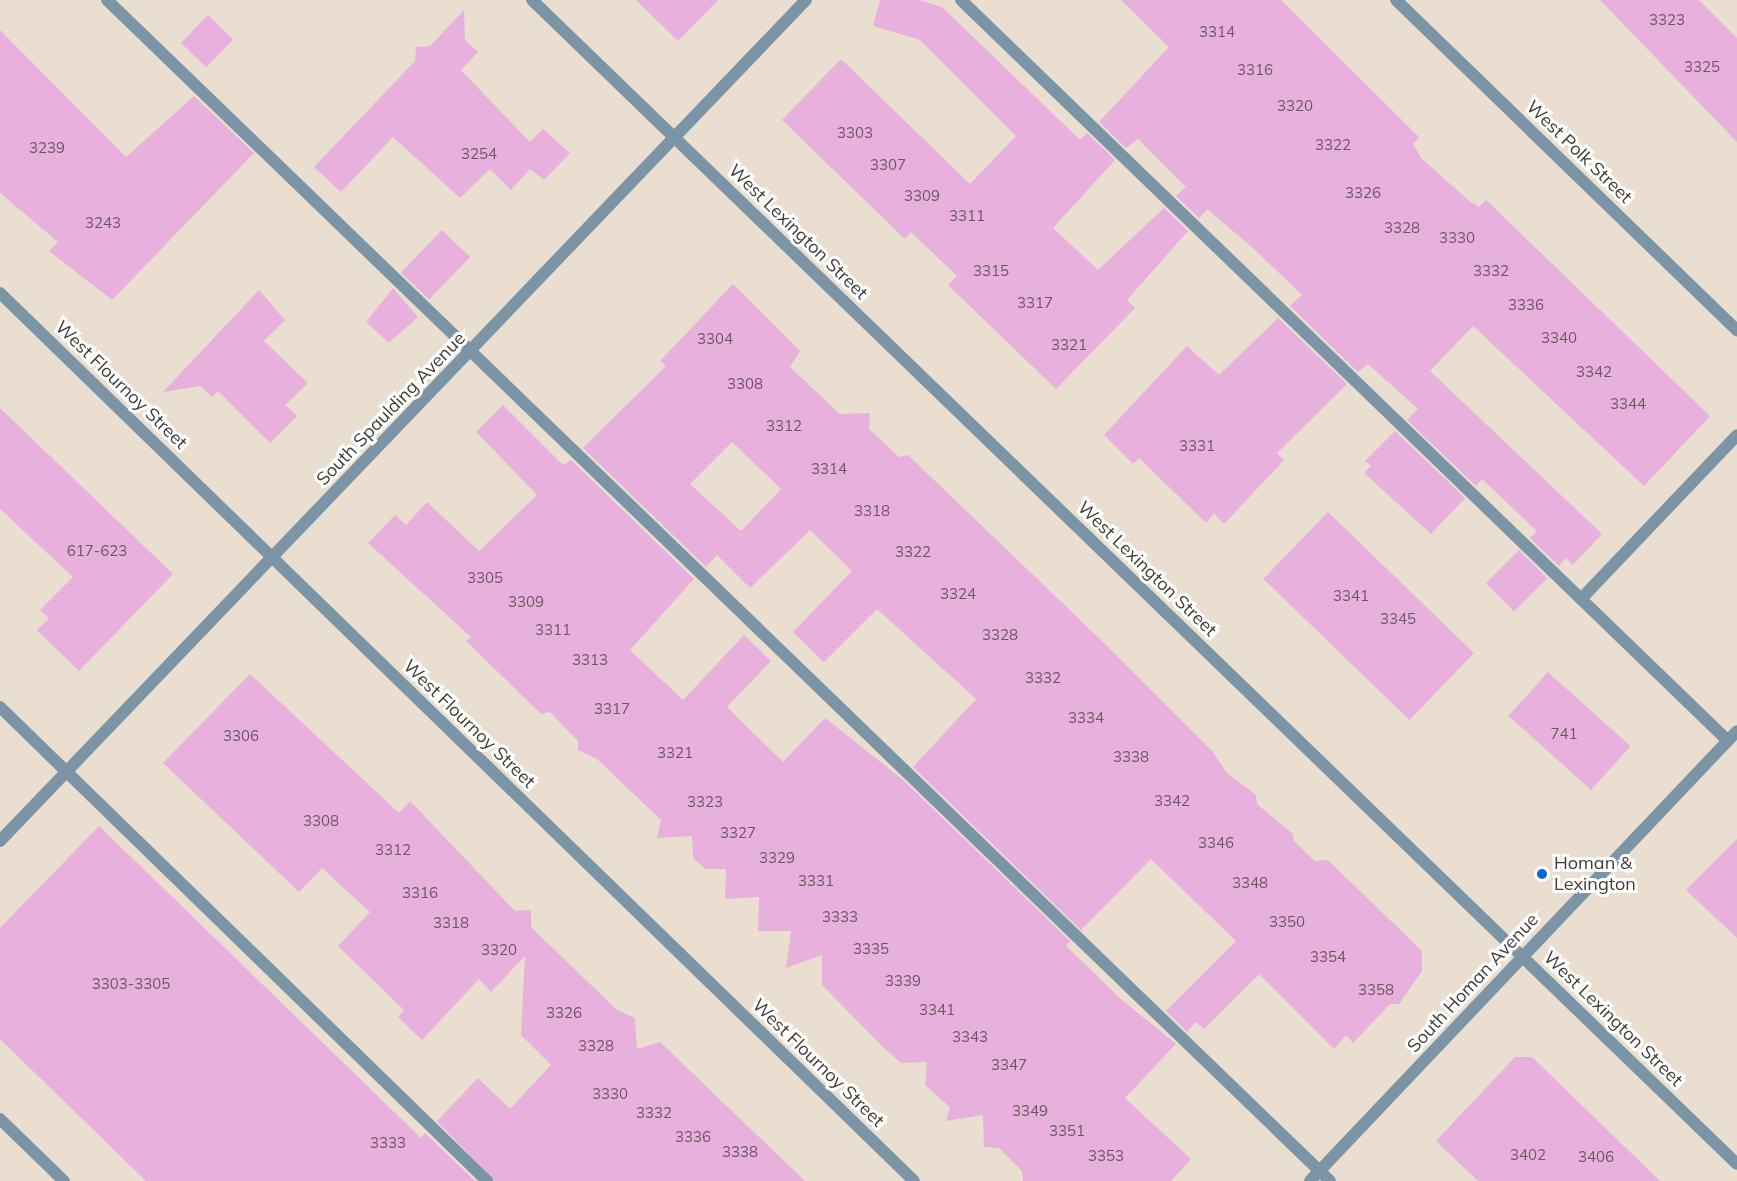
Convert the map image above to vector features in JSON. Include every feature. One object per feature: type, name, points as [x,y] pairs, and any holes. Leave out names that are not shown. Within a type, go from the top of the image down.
[{"type":"street","points":[[107,0],[1330,1181]]},
{"type":"street","name":"West Lexington Street","points":[[532,0],[1737,1164]]},
{"type":"street","name":"South Spaulding Avenue","points":[[0,841],[273,559],[806,0]]},
{"type":"street","points":[[962,0],[1728,741]]},
{"type":"street","name":"West Polk Street","points":[[1396,0],[1737,331]]},
{"type":"street","name":"West Flournoy Street","points":[[0,293],[914,1181]]},
{"type":"street","points":[[1581,599],[1737,435]]},
{"type":"street","points":[[0,707],[487,1181]]},
{"type":"street","name":"South Homan Avenue","points":[[1310,1181],[1737,731]]},
{"type":"street","points":[[0,1119],[64,1181]]},
{"type":"building","points":[[636,0],[718,0],[678,41]]},
{"type":"building","points":[[880,0],[919,0],[942,7],[1080,140],[1087,133],[1115,160],[1053,228],[1098,270],[1164,208],[1188,231],[1127,300],[1135,308],[1056,389],[948,285],[957,276],[911,232],[905,239],[782,120],[841,59],[970,184],[1016,136],[920,40],[873,26]]},
{"type":"building","points":[[1121,0],[1281,0],[1419,137],[1413,144],[1422,159],[1468,200],[1479,207],[1486,200],[1710,416],[1644,486],[1473,326],[1430,371],[1602,534],[1573,565],[1566,558],[1559,566],[1530,538],[1537,531],[1482,479],[1476,486],[1407,420],[1418,409],[1368,364],[1358,372],[1290,306],[1302,295],[1254,249],[1207,209],[1199,218],[1176,196],[1186,187],[1138,139],[1126,148],[1099,122],[1169,47]]},
{"type":"building","points":[[1600,0],[1699,0],[1737,38],[1737,142]]},
{"type":"building","points":[[464,10],[465,40],[478,52],[461,70],[530,142],[543,129],[570,153],[544,180],[530,169],[511,190],[490,169],[460,198],[393,137],[341,192],[314,167],[415,61],[416,47],[430,46]]},
{"type":"building","points":[[208,15],[233,39],[206,67],[181,43]]},
{"type":"building","points":[[0,30],[126,157],[194,96],[254,153],[112,300],[49,251],[58,242],[0,193]]},
{"type":"building","points":[[442,230],[470,257],[429,300],[401,272]]},
{"type":"building","points":[[733,284],[800,351],[790,367],[840,414],[870,413],[869,429],[899,457],[908,455],[1102,641],[1213,752],[1227,773],[1256,795],[1257,804],[1293,834],[1294,841],[1315,861],[1328,860],[1422,951],[1422,971],[1399,1004],[1390,1004],[1353,1043],[1346,1035],[1334,1049],[1259,974],[1204,1029],[1196,1022],[1187,1032],[1166,1011],[1236,941],[1151,859],[1081,930],[913,767],[976,699],[877,609],[824,662],[793,632],[852,571],[810,530],[750,588],[717,555],[706,567],[583,448],[666,366],[660,361]],"holes":[[[732,442],[781,489],[741,531],[690,484]]]},
{"type":"building","points":[[393,288],[418,317],[389,343],[366,322]]},
{"type":"building","points":[[259,290],[285,320],[264,341],[308,383],[285,405],[297,416],[270,443],[218,391],[212,397],[200,386],[163,392]]},
{"type":"building","points":[[1278,318],[1347,384],[1277,453],[1284,460],[1224,524],[1214,513],[1206,523],[1139,458],[1133,464],[1104,435],[1187,346],[1219,375]]},
{"type":"building","points":[[503,405],[563,465],[571,460],[694,579],[630,650],[683,700],[744,635],[771,661],[727,707],[783,762],[825,718],[902,779],[1070,941],[1066,946],[1122,1000],[1176,1044],[1125,1098],[1191,1159],[1171,1181],[1023,1181],[1022,1171],[999,1148],[984,1147],[983,1115],[946,1121],[950,1107],[925,1085],[927,1062],[901,1063],[822,985],[822,955],[786,968],[791,931],[758,931],[759,897],[725,899],[726,869],[705,869],[693,858],[692,836],[657,838],[661,820],[597,759],[578,750],[578,741],[550,712],[541,714],[466,641],[471,637],[368,543],[395,515],[406,525],[427,502],[479,551],[537,495],[476,432]]},
{"type":"building","points":[[0,408],[173,574],[79,671],[37,630],[49,618],[40,610],[73,577],[0,509]]},
{"type":"building","points":[[1395,431],[1465,498],[1431,534],[1364,473],[1371,466],[1365,461]]},
{"type":"building","points":[[1328,512],[1474,653],[1409,720],[1263,579]]},
{"type":"building","points":[[1519,550],[1547,578],[1514,612],[1486,583]]},
{"type":"building","points":[[1548,672],[1630,746],[1591,790],[1509,716]]},
{"type":"building","points":[[250,674],[399,813],[410,801],[515,911],[531,910],[531,927],[617,1010],[635,1018],[637,1049],[660,1042],[805,1181],[495,1181],[437,1121],[478,1078],[510,1109],[551,1065],[521,1035],[525,956],[491,992],[479,979],[422,1040],[398,1017],[404,1010],[338,946],[370,912],[322,868],[299,892],[163,763]]},
{"type":"building","points":[[99,826],[421,1138],[425,1133],[475,1181],[146,1181],[0,1039],[0,928]]},
{"type":"building","points":[[1737,839],[1737,938],[1686,890]]},
{"type":"building","points":[[1515,1057],[1532,1057],[1660,1181],[1478,1181],[1436,1141]]},
{"type":"place","name":"Homan & Lexington","points":[[1542,874]]}]
